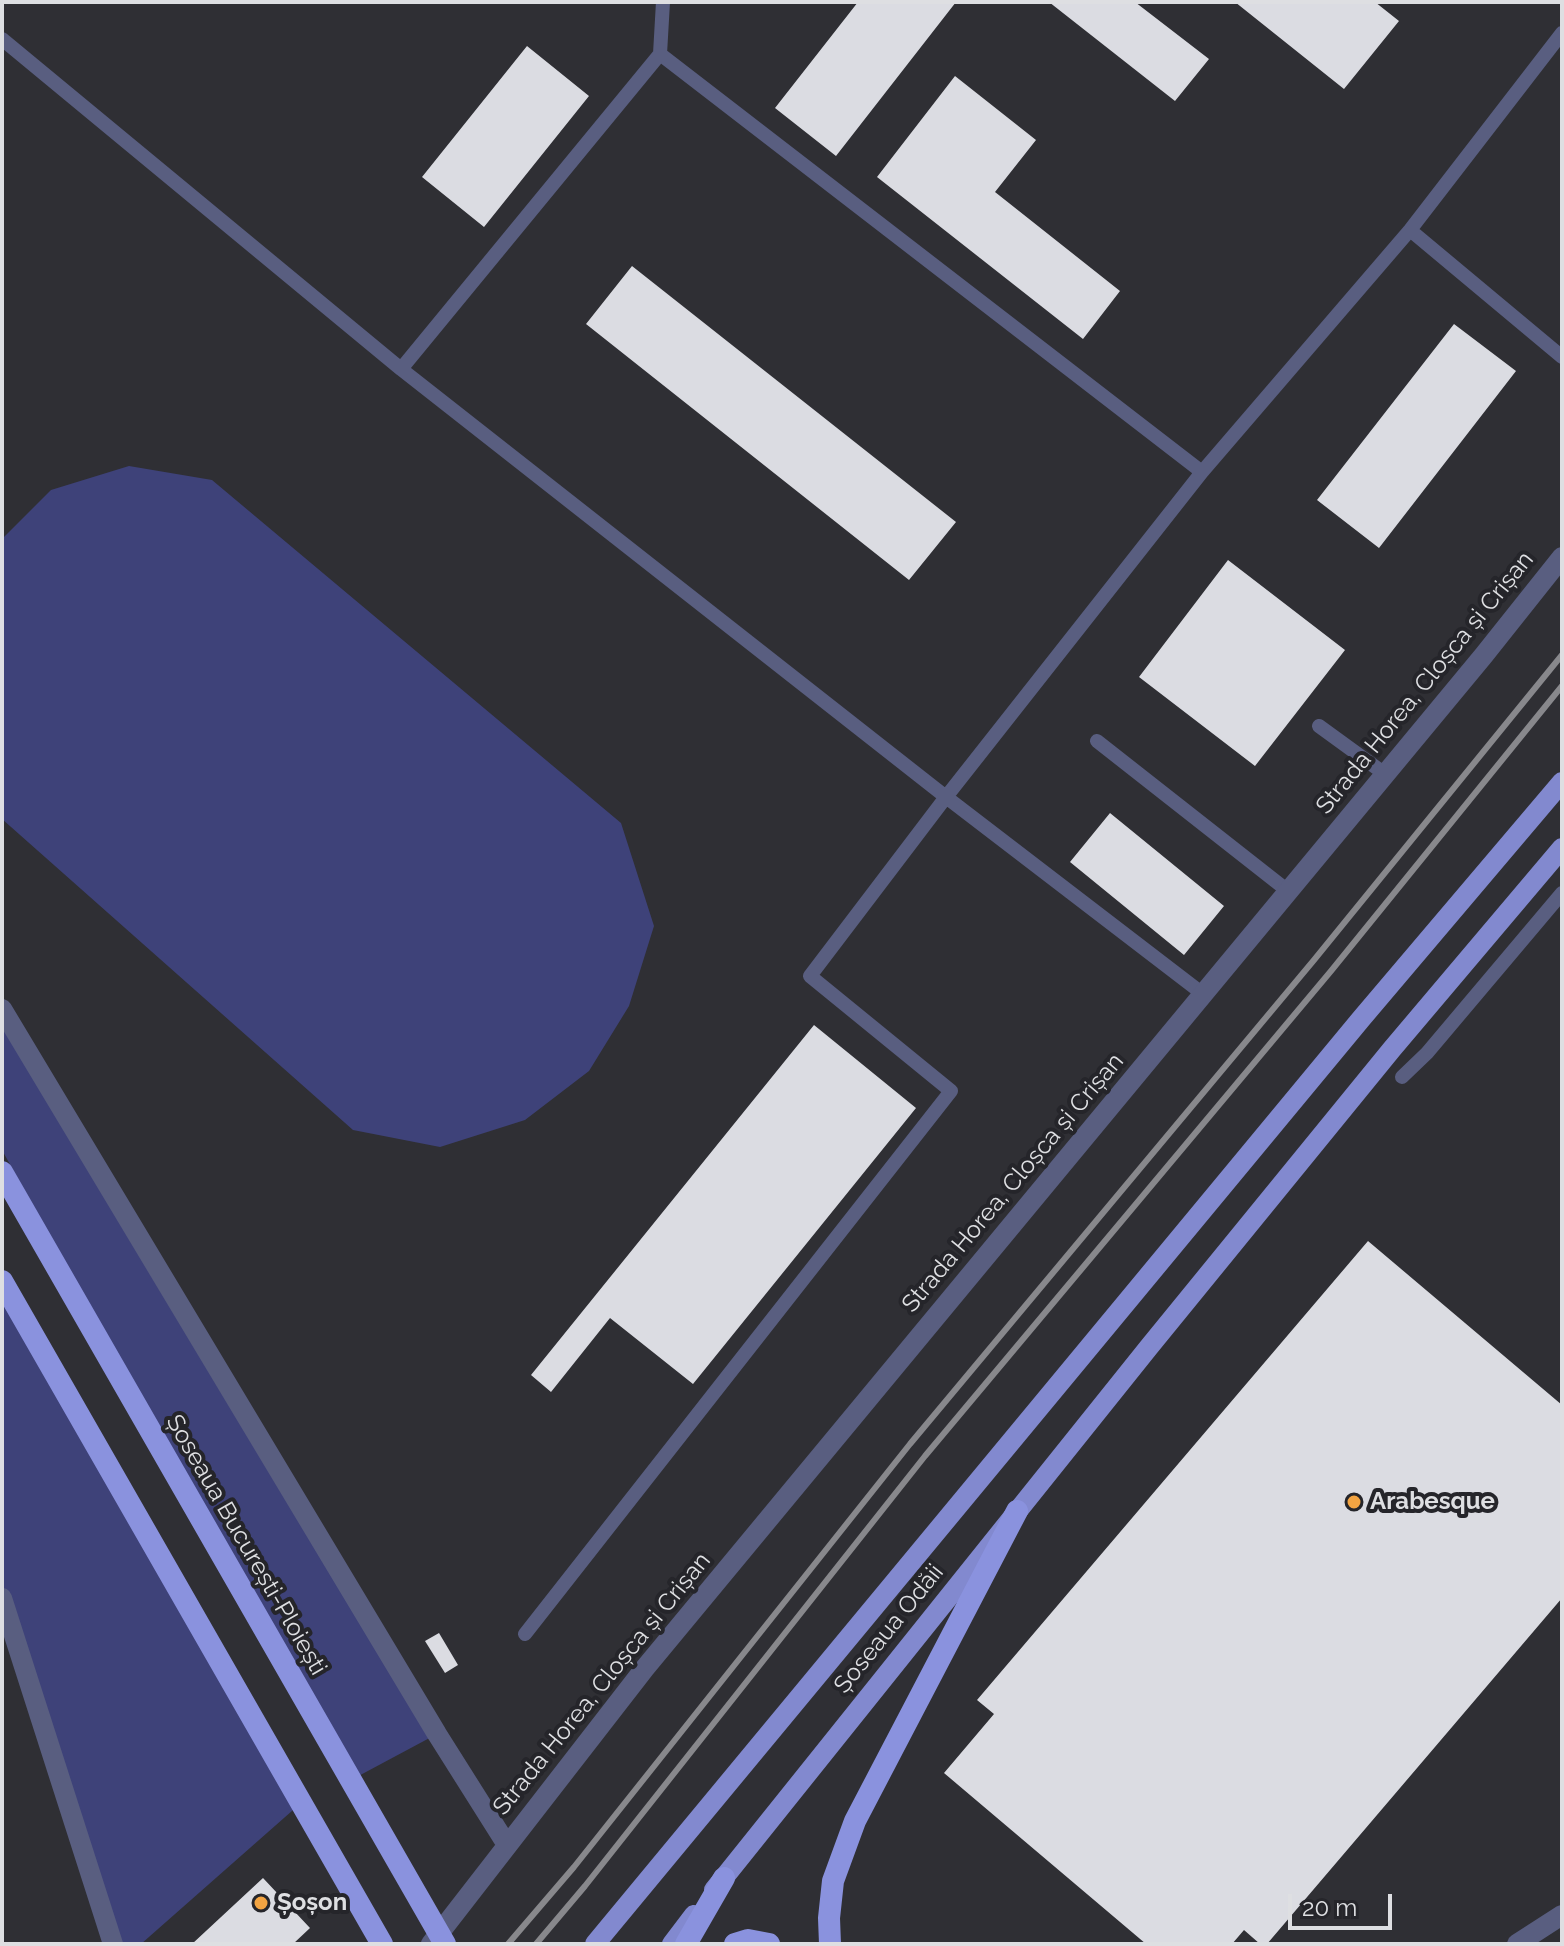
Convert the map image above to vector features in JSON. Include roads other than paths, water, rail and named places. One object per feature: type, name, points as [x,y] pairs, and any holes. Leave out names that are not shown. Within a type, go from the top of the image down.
[{"type":"highway","name":"Șoseaua București-Ploiești","points":[[2,1172],[445,1944]]},
{"type":"highway","points":[[2,1281],[382,1944]]},
{"type":"highway","points":[[830,1944],[833,1881],[855,1821],[1017,1511]]},
{"type":"highway","points":[[686,1944],[724,1878]]},
{"type":"highway","points":[[735,1944],[748,1940],[769,1944]]},
{"type":"main road","points":[[595,1944],[1361,1019],[1562,782]]},
{"type":"main road","name":"Șoseaua Odăii","points":[[672,1944],[1149,1347],[1392,1049],[1562,848]]},
{"type":"street","name":"Strada Horea, Cloșca și Crișan","points":[[431,1944],[645,1668],[1562,557]]},
{"type":"street","points":[[2,1009],[437,1734],[507,1845]]},
{"type":"street","points":[[2,1598],[113,1944]]},
{"type":"street","points":[[1517,1944],[1562,1915]]},
{"type":"lane","points":[[401,369],[660,54],[663,2]]},
{"type":"lane","points":[[525,1634],[951,1091],[810,976],[946,797],[1202,472],[1410,230],[1562,33]]},
{"type":"lane","points":[[2,39],[401,369],[946,797],[1203,994]]},
{"type":"lane","points":[[660,54],[1202,472]]},
{"type":"lane","points":[[1410,230],[1562,357]]},
{"type":"lane","points":[[1319,726],[1385,774]]},
{"type":"lane","points":[[1097,741],[1288,891]]},
{"type":"lane","points":[[1402,1077],[1427,1053],[1562,893]]},
{"type":"railway","points":[[508,1944],[574,1867],[910,1444],[1314,960],[1562,655]]},
{"type":"railway","points":[[536,1944],[925,1456],[1331,971],[1562,686]]},
{"type":"place","name":"Arabesque","points":[[1354,1502]]},
{"type":"place","name":"Șoșon","points":[[261,1903]]}]
